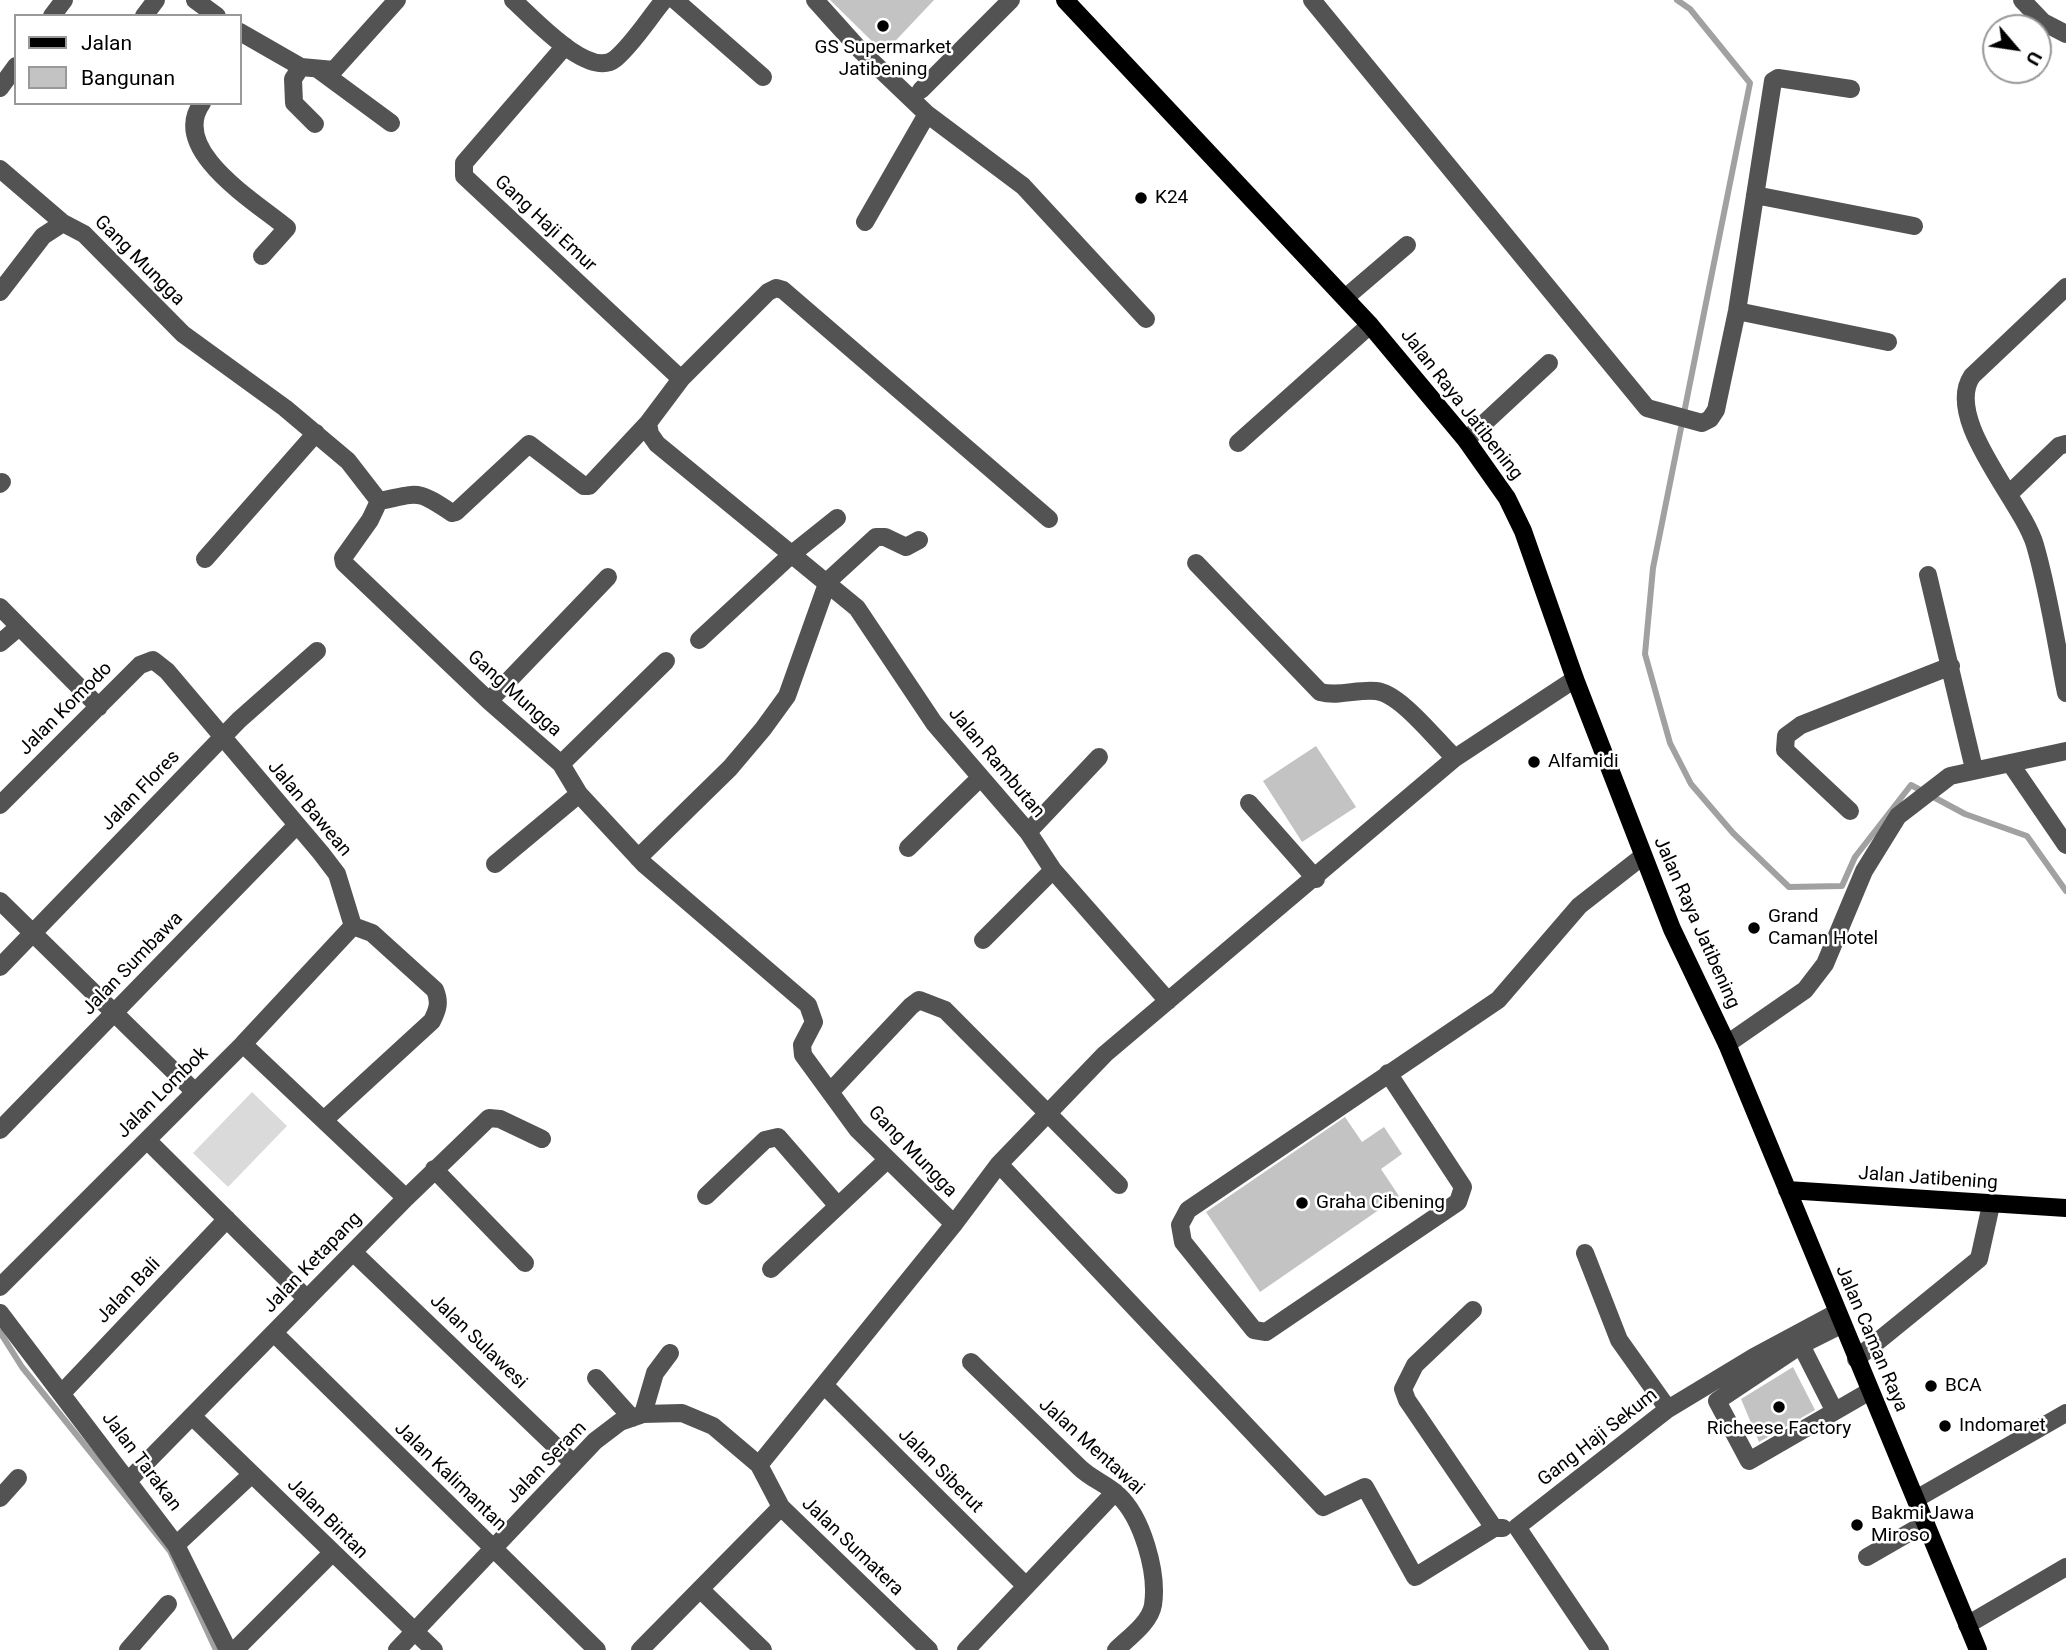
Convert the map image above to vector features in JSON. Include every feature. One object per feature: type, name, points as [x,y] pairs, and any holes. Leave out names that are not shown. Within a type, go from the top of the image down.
[{"type":"main road","name":"Jalan Raya Jatibening","points":[[1065,0],[1370,325],[1466,440],[1507,498],[1523,531],[1575,679],[1672,929],[1727,1044]]},
{"type":"main road","name":"Jalan Caman Raya","points":[[1727,1044],[1838,1319],[1978,1650]]},
{"type":"main road","name":"Jalan Jatibening","points":[[1787,1189],[2066,1209]]},
{"type":"street","points":[[195,0],[214,14]]},
{"type":"street","points":[[243,41],[301,67],[334,69],[397,0]]},
{"type":"street","points":[[513,0],[580,58],[598,65],[614,60],[664,0]]},
{"type":"street","points":[[675,0],[763,77]]},
{"type":"street","points":[[815,0],[860,50],[927,114],[1023,186],[1146,319]]},
{"type":"street","points":[[921,90],[1012,0]]},
{"type":"street","points":[[1312,0],[1647,408],[1671,417],[1702,423],[1710,419],[1716,410],[1737,311],[1773,81],[1779,78],[1851,89]]},
{"type":"street","points":[[2022,0],[2043,22],[2066,34]]},
{"type":"street","name":"Gang Haji Emur","points":[[565,46],[464,163],[464,176],[681,379]]},
{"type":"street","points":[[301,67],[293,79],[295,103],[315,124]]},
{"type":"street","points":[[0,88],[14,69]]},
{"type":"street","points":[[320,70],[338,87],[391,123]]},
{"type":"street","points":[[201,105],[194,114],[195,131],[207,162],[287,228],[262,256]]},
{"type":"street","points":[[864,222],[927,114]]},
{"type":"street","name":"Gang Mungga","points":[[0,169],[63,223],[84,234],[183,334],[316,433],[348,461],[379,501],[370,520],[343,558],[344,563],[489,701],[561,764],[579,794],[638,858],[808,1005],[814,1013],[814,1028],[802,1051],[856,1129],[954,1224]]},
{"type":"street","points":[[1755,195],[1914,226]]},
{"type":"street","points":[[0,292],[43,236],[63,223]]},
{"type":"street","points":[[1345,298],[1407,245]]},
{"type":"street","points":[[2066,287],[1966,385],[1964,403],[1972,425],[2035,544],[2066,692]]},
{"type":"street","points":[[379,501],[426,495],[452,513],[456,512],[528,444],[533,444],[584,486],[589,486],[648,423],[681,379],[768,292],[776,288],[783,290],[1049,519]]},
{"type":"street","points":[[1737,311],[1888,342]]},
{"type":"street","points":[[1238,443],[1370,325]]},
{"type":"street","points":[[1466,440],[1549,363]]},
{"type":"street","name":"Jalan Rambutan","points":[[648,423],[650,434],[657,444],[828,581],[857,608],[934,723],[1028,832],[1054,870],[1168,1001]]},
{"type":"street","points":[[205,559],[316,433]]},
{"type":"street","points":[[2009,494],[2059,446],[2066,444]]},
{"type":"street","points":[[699,640],[792,554],[837,518]]},
{"type":"street","points":[[638,858],[730,768],[787,696],[828,581],[876,537],[885,537],[905,547],[919,540]]},
{"type":"street","points":[[1196,563],[1320,692],[1329,694],[1377,691],[1391,695],[1455,758]]},
{"type":"street","points":[[1928,575],[1974,769]]},
{"type":"street","points":[[489,701],[608,577]]},
{"type":"street","points":[[0,607],[99,707]]},
{"type":"street","points":[[0,643],[19,627]]},
{"type":"street","name":"Jalan Flores","points":[[0,967],[223,737],[317,651]]},
{"type":"street","name":"Jalan Komodo","points":[[0,805],[141,665],[153,660],[167,671]]},
{"type":"street","points":[[561,764],[666,661]]},
{"type":"street","points":[[1850,811],[1785,750],[1786,736],[1801,725],[1826,714],[1951,666]]},
{"type":"street","name":"Jalan Bawean","points":[[167,671],[337,874],[354,926]]},
{"type":"street","points":[[596,1378],[637,1415],[682,1413],[696,1418],[713,1426],[759,1465],[954,1224],[999,1164],[1046,1112],[1105,1054],[1316,879],[1455,758],[1575,679]]},
{"type":"street","points":[[1727,1044],[1805,990],[1825,964],[1864,871],[1898,816],[1950,776],[2066,751]]},
{"type":"street","points":[[1028,832],[1100,757]]},
{"type":"street","points":[[2010,763],[2066,845]]},
{"type":"street","points":[[908,848],[980,778]]},
{"type":"street","points":[[495,864],[579,794]]},
{"type":"street","points":[[1249,803],[1316,879]]},
{"type":"street","name":"Jalan Sumbawa","points":[[0,1130],[296,826]]},
{"type":"street","points":[[1388,1073],[1463,1187],[1463,1195],[1458,1202],[1266,1332],[1254,1330],[1183,1242],[1180,1231],[1188,1210],[1388,1073],[1498,1000],[1579,906],[1643,856]]},
{"type":"street","points":[[983,940],[1054,870]]},
{"type":"street","points":[[0,901],[194,1091]]},
{"type":"street","points":[[324,1120],[432,1021],[439,1004],[435,990],[372,933],[354,926]]},
{"type":"street","name":"Jalan Lombok","points":[[0,1287],[243,1044],[354,926]]},
{"type":"street","points":[[830,1092],[919,1000],[929,1001],[945,1010],[1119,1185]]},
{"type":"street","points":[[243,1044],[405,1198]]},
{"type":"street","name":"Jalan Ketapang","points":[[129,1480],[405,1198],[489,1118],[500,1119],[541,1139]]},
{"type":"street","points":[[706,1196],[765,1140],[778,1137],[838,1206]]},
{"type":"street","points":[[147,1140],[307,1299]]},
{"type":"street","points":[[771,1269],[886,1161]]},
{"type":"street","points":[[999,1164],[1323,1507],[1365,1487],[1415,1577],[1494,1528],[1517,1527],[1601,1650]]},
{"type":"street","points":[[434,1169],[525,1263]]},
{"type":"street","points":[[1856,1359],[1979,1259],[1992,1205]]},
{"type":"street","name":"Jalan Bali","points":[[62,1393],[227,1219]]},
{"type":"street","name":"Jalan Sulawesi","points":[[353,1252],[573,1463]]},
{"type":"street","points":[[1585,1253],[1619,1340],[1668,1409]]},
{"type":"street","points":[[1473,1310],[1415,1365],[1403,1389],[1407,1400],[1494,1528]]},
{"type":"street","name":"Jalan Tarakan","points":[[0,1313],[176,1545],[228,1650]]},
{"type":"street","points":[[1838,1319],[1717,1401],[1749,1461],[1870,1391]]},
{"type":"street","name":"Gang Haji Sekum","points":[[1517,1527],[1668,1409],[1754,1357],[1838,1319]]},
{"type":"street","name":"Jalan Kalimantan","points":[[274,1333],[597,1650]]},
{"type":"street","points":[[1801,1345],[1833,1410]]},
{"type":"street","points":[[637,1415],[648,1387],[670,1353]]},
{"type":"street","name":"Jalan Mentawai","points":[[971,1362],[1087,1476],[1115,1492],[1129,1506],[1141,1528],[1150,1572],[1153,1605],[1147,1619],[1116,1650]]},
{"type":"street","name":"Jalan Siberut","points":[[824,1385],[1026,1586]]},
{"type":"street","points":[[1916,1499],[2066,1413]]},
{"type":"street","name":"Jalan Seram","points":[[397,1650],[573,1463],[604,1435],[637,1415]]},
{"type":"street","name":"Jalan Bintan","points":[[192,1416],[331,1554],[433,1650]]},
{"type":"street","name":"Jalan Sumatera","points":[[759,1465],[781,1507],[929,1650]]},
{"type":"street","points":[[176,1545],[252,1474]]},
{"type":"street","points":[[2,1492],[18,1478]]},
{"type":"street","points":[[966,1650],[1115,1492]]},
{"type":"street","points":[[640,1650],[781,1507]]},
{"type":"street","points":[[1867,1557],[1926,1523]]},
{"type":"street","points":[[235,1650],[331,1554]]},
{"type":"street","points":[[1968,1625],[2066,1567]]},
{"type":"street","points":[[700,1589],[763,1650]]},
{"type":"street","points":[[128,1650],[168,1604]]},
{"type":"shaded area","points":[[252,1092],[287,1126],[228,1187],[193,1153]]},
{"type":"building","name":"GS Supermarket Jatibening","points":[[830,0],[934,0],[884,53]]},
{"type":"building","points":[[1316,746],[1356,807],[1302,842],[1263,781]]},
{"type":"building","name":"Graha Cibening","points":[[1345,1117],[1362,1142],[1384,1127],[1402,1154],[1381,1169],[1399,1196],[1260,1292],[1206,1212]]},
{"type":"building","name":"Richeese Factory","points":[[1793,1367],[1815,1410],[1759,1442],[1741,1399]]},
{"type":"waterway","points":[[1677,0],[1690,9],[1750,83],[1653,568],[1645,654],[1670,743],[1691,784],[1733,833],[1789,887],[1842,886],[1855,857],[1911,785],[1965,814],[2027,836],[2066,891]]},
{"type":"waterway","points":[[0,1332],[22,1367],[170,1551],[216,1650]]},
{"type":"place","name":"GS Supermarket Jatibening","points":[[883,26]]},
{"type":"place","name":"K24","points":[[1141,198]]},
{"type":"place","name":"Alfamidi","points":[[1534,762]]},
{"type":"place","name":"Grand Caman Hotel","points":[[1754,928]]},
{"type":"place","name":"Graha Cibening","points":[[1302,1203]]},
{"type":"place","name":"BCA","points":[[1931,1386]]},
{"type":"place","name":"Richeese Factory","points":[[1779,1407]]},
{"type":"place","name":"Indomaret","points":[[1945,1426]]},
{"type":"place","name":"Bakmi Jawa Miroso","points":[[1857,1525]]}]
